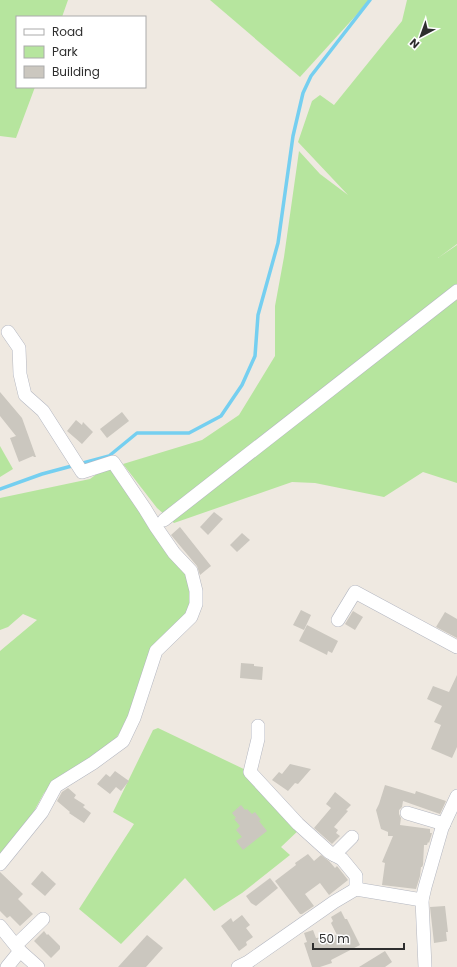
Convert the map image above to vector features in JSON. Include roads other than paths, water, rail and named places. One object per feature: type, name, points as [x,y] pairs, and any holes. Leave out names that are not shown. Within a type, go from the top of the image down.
[{"type":"street","points":[[164,520],[457,291]]},
{"type":"street","points":[[0,864],[42,812],[56,786],[94,763],[123,741],[134,718],[156,651],[191,617],[196,604],[196,591],[191,572],[174,553],[113,462],[82,472],[43,411],[25,395],[20,374],[19,348],[8,332]]},
{"type":"street","points":[[338,620],[355,592],[457,647]]},
{"type":"street","points":[[258,726],[258,739],[250,772],[298,824],[329,852],[342,860],[356,876],[356,889]]},
{"type":"street","points":[[425,967],[422,900],[442,828],[457,796]]},
{"type":"street","points":[[407,813],[444,824]]},
{"type":"street","points":[[334,855],[352,837]]},
{"type":"street","points":[[238,967],[248,962],[334,902],[356,889],[422,900]]},
{"type":"street","points":[[7,967],[18,948],[42,919]]},
{"type":"street","points":[[0,926],[18,948],[38,967]]},
{"type":"waterway","points":[[0,489],[42,474],[109,456],[137,433],[189,433],[221,416],[242,385],[255,356],[258,315],[278,243],[293,136],[303,93],[311,76],[370,0]]}]
